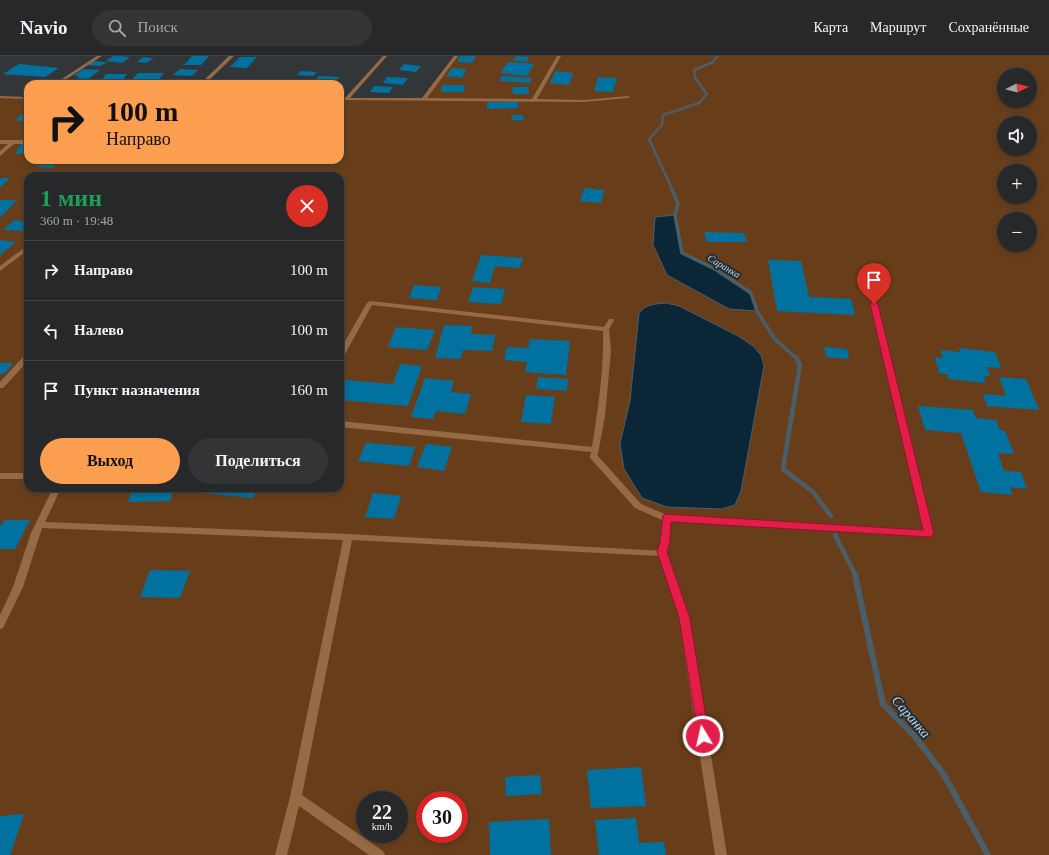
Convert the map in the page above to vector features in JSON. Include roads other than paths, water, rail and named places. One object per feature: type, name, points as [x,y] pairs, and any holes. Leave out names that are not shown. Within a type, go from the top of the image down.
[{"type":"street","points":[[62,80],[100,56]]},
{"type":"street","points":[[206,80],[232,56]]},
{"type":"street","points":[[346,99],[385,56]]},
{"type":"street","points":[[423,100],[456,56]]},
{"type":"street","points":[[534,100],[559,56]]},
{"type":"street","points":[[0,97],[24,98]]},
{"type":"street","points":[[346,99],[583,101],[628,97]]},
{"type":"street","points":[[0,142],[24,142]]},
{"type":"street","points":[[0,154],[13,142]]},
{"type":"street","points":[[0,269],[24,250]]},
{"type":"street","points":[[344,349],[370,303],[606,329]]},
{"type":"street","points":[[344,424],[595,453],[638,506],[666,518],[929,534],[874,304]]},
{"type":"street","points":[[595,453],[601,416],[607,351],[606,329],[611,320]]},
{"type":"street","points":[[0,386],[24,361]]},
{"type":"street","points":[[0,476],[24,476]]},
{"type":"street","points":[[0,625],[18,587],[35,533],[55,492]]},
{"type":"street","points":[[666,518],[665,542],[662,552],[684,618],[721,855]]},
{"type":"street","points":[[40,525],[348,537],[662,552]]},
{"type":"street","points":[[281,855],[296,797],[348,537]]},
{"type":"street","points":[[296,797],[379,855]]},
{"type":"water","points":[[675,215],[682,253],[715,269],[751,293],[757,311],[729,309],[667,275],[653,245],[655,217]]},
{"type":"water","points":[[666,303],[679,306],[740,337],[753,346],[761,355],[764,366],[741,491],[735,505],[722,509],[667,507],[642,498],[624,469],[620,443],[630,401],[639,313],[648,306]]},
{"type":"waterway","name":"Саранка","points":[[672,189],[649,139],[662,125],[663,115],[699,103],[707,94],[695,78],[694,70],[713,62],[718,56]]},
{"type":"waterway","name":"Саранка","points":[[671,188],[678,203],[675,215],[682,253],[715,269],[751,293],[757,311],[774,338],[796,358]]},
{"type":"waterway","name":"Саранка","points":[[796,357],[800,365],[783,469],[813,492],[831,516]]},
{"type":"waterway","name":"Саранка","points":[[835,535],[856,576]]},
{"type":"waterway","name":"Саранка","points":[[855,575],[883,704],[916,738],[944,775],[988,855]]}]
